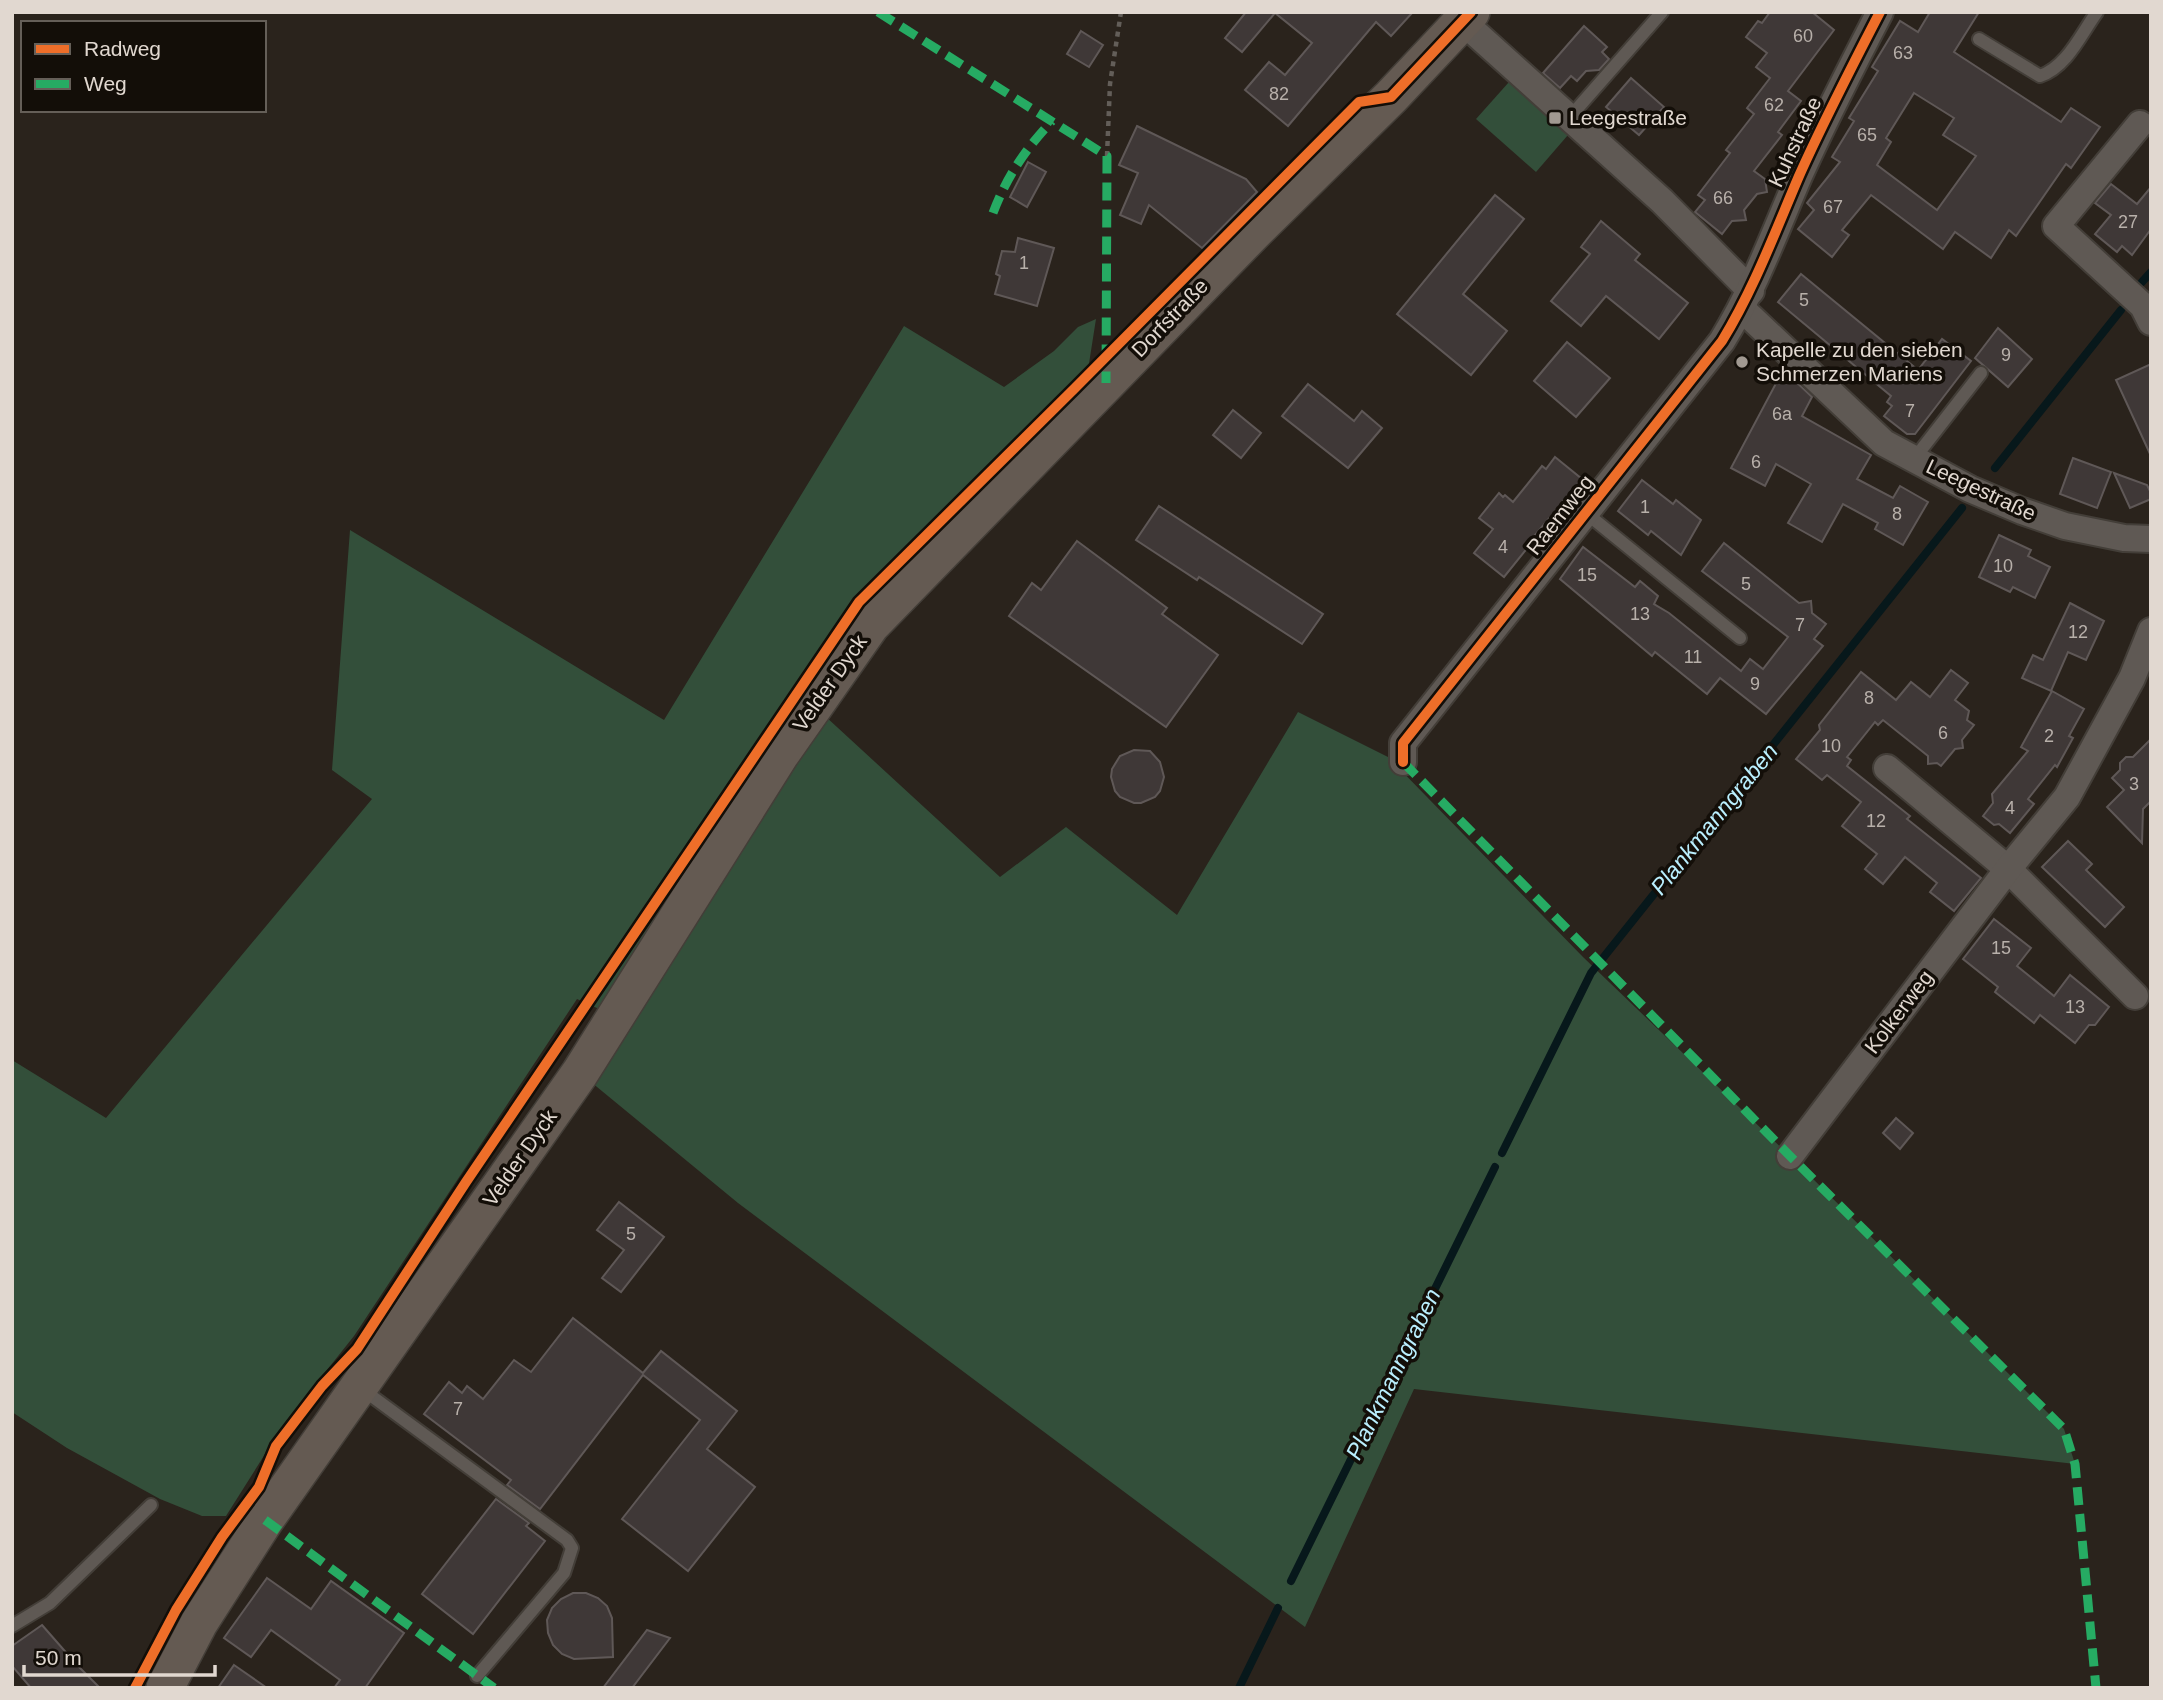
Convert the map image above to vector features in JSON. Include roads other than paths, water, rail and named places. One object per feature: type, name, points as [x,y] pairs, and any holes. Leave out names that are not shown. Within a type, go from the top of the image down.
[{"type":"main road","name":"Dorfstraße","points":[[871,625],[1252,233],[1391,97],[1466,17]]},
{"type":"main road","name":"Velder Dyck","points":[[164,1688],[199,1623],[251,1542],[580,1073],[780,755],[871,625]]},
{"type":"street","name":"Kuhstraße","points":[[1746,300],[1801,173],[1881,12]]},
{"type":"street","name":"Leegestraße","points":[[1466,17],[1569,118],[1662,201],[1746,300],[1884,443],[1970,489],[2054,523],[2123,538],[2151,539]]},
{"type":"street","points":[[2140,124],[2056,226],[2143,306],[2151,322]]},
{"type":"street","name":"Raemweg","points":[[1403,762],[1403,743],[1721,341],[1746,300]]},
{"type":"street","name":"Kolkerweg","points":[[1790,1156],[2008,869],[2067,797],[2132,678],[2151,631]]},
{"type":"street","points":[[1887,768],[2008,869],[2135,996]]},
{"type":"lane","points":[[1569,118],[1662,12]]},
{"type":"lane","points":[[1979,39],[2040,76],[2061,64],[2097,12]]},
{"type":"lane","points":[[1914,459],[1981,373]]},
{"type":"lane","name":"Raemweg","points":[[1586,513],[1740,638]]},
{"type":"lane","points":[[359,1387],[567,1540],[572,1548],[564,1573],[477,1676]]},
{"type":"lane","points":[[12,1626],[50,1603],[151,1505]]},
{"type":"waterway","name":"Plankmanngraben","points":[[2142,282],[2151,272]]},
{"type":"waterway","name":"Plankmanngraben","points":[[1995,468],[2121,310]]},
{"type":"waterway","name":"Plankmanngraben","points":[[1502,1153],[1591,973],[1962,508]]},
{"type":"waterway","name":"Plankmanngraben","points":[[1291,1581],[1495,1167]]},
{"type":"waterway","name":"Plankmanngraben","points":[[1239,1688],[1278,1608]]},
{"type":"place","name":"Leegestraße","points":[[1555,118]]},
{"type":"place","name":"Kapelle zu den sieben Schmerzen Mariens","points":[[1742,362]]}]
